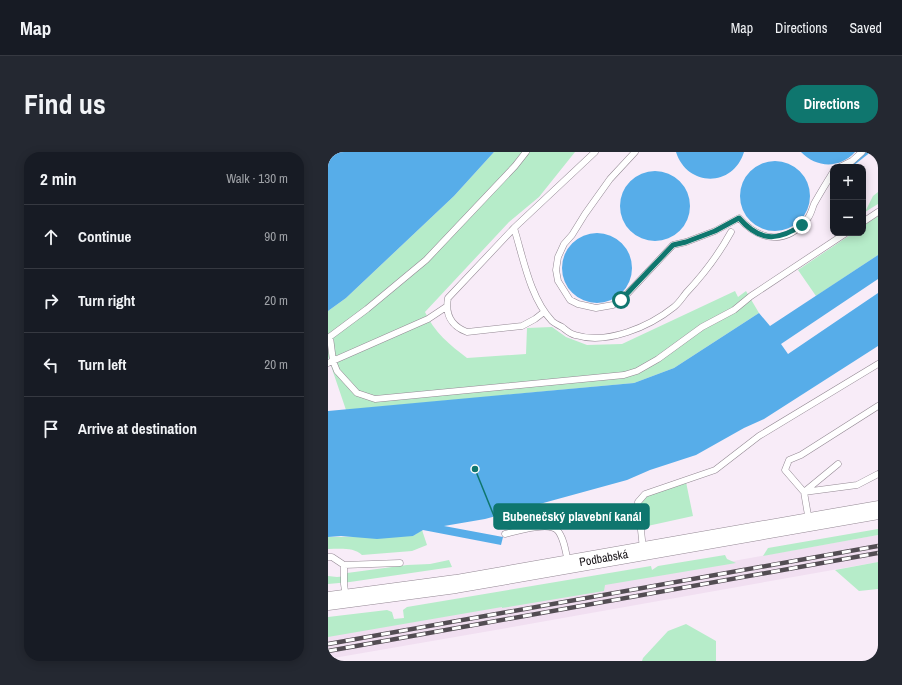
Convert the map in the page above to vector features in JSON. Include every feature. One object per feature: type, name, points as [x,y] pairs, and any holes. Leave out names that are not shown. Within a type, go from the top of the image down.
[{"type":"main road","name":"Podbabská","points":[[328,602],[456,584],[878,510]]},
{"type":"lane","points":[[526,152],[515,166],[426,260],[367,309],[329,338],[330,362],[357,393],[375,399],[624,375],[637,371],[658,359],[702,327],[734,310],[751,296],[841,236]]},
{"type":"lane","points":[[544,312],[522,326],[467,332],[461,330],[452,322],[448,316],[446,307],[448,298],[514,228],[595,152]]},
{"type":"lane","points":[[635,152],[610,179],[593,202],[572,235],[564,244],[558,257],[556,270],[558,281],[570,300],[578,304],[596,308],[613,305],[628,293],[673,245],[686,242],[715,231],[739,218],[746,226],[763,236],[771,238],[792,232],[802,225],[809,217],[830,177]]},
{"type":"lane","points":[[846,164],[862,152]]},
{"type":"lane","points":[[866,220],[878,212]]},
{"type":"lane","points":[[514,228],[535,296],[544,312],[553,322],[573,334],[583,337],[605,338],[628,332],[661,316],[675,306],[696,283],[724,246],[731,232]]},
{"type":"lane","points":[[330,362],[428,319],[446,307]]},
{"type":"lane","points":[[644,551],[638,502],[645,494],[715,470],[759,436],[878,364]]},
{"type":"lane","points":[[810,523],[804,492],[785,470],[789,460],[801,455],[878,406]]},
{"type":"lane","points":[[804,492],[838,464]]},
{"type":"lane","points":[[804,492],[856,484],[878,474]]},
{"type":"lane","points":[[505,534],[550,526],[557,530],[561,537],[569,564]]},
{"type":"lane","points":[[328,557],[332,557],[344,565],[400,563]]},
{"type":"lane","points":[[344,565],[346,599]]},
{"type":"shaded area","points":[[878,535],[878,562],[328,659],[328,632]]},
{"type":"green space","points":[[494,152],[575,152],[539,197],[509,222],[425,312],[438,332],[467,358],[526,354],[527,328],[552,327],[566,337],[587,345],[622,344],[735,291],[738,297],[746,291],[759,313],[674,368],[634,383],[346,410],[328,357],[328,311],[346,298],[454,196]]},
{"type":"green space","points":[[878,192],[878,204],[866,211],[866,210],[873,196]]},
{"type":"green space","points":[[878,216],[878,255],[816,296],[798,270],[849,236],[866,236],[866,224]]},
{"type":"green space","points":[[686,482],[693,516],[643,527],[640,496]]},
{"type":"green space","points":[[878,529],[878,535],[763,556],[768,548]]},
{"type":"green space","points":[[422,530],[427,545],[412,551],[362,555],[359,552],[351,550],[328,549],[328,537],[413,536]]},
{"type":"green space","points":[[725,555],[727,559],[736,563],[605,585],[604,591],[328,637],[328,617],[387,610],[392,612],[394,619],[404,618],[403,610],[407,607],[651,566],[652,570],[658,566]]},
{"type":"green space","points":[[449,560],[452,567],[328,584],[328,576],[347,576],[347,573],[407,565],[430,564]]},
{"type":"green space","points":[[878,562],[878,589],[859,591],[835,570]]},
{"type":"green space","points":[[686,624],[716,641],[716,661],[642,661],[643,658],[668,631]]},
{"type":"water","points":[[328,152],[494,152],[454,196],[346,298],[328,311]]},
{"type":"water","points":[[676,152],[744,152],[738,164],[730,172],[721,177],[710,179],[699,177],[690,172],[682,164]]},
{"type":"water","points":[[801,152],[855,152],[849,158],[835,164],[821,164],[807,157]]},
{"type":"water","points":[[775,161],[788,164],[800,171],[807,183],[810,196],[807,209],[800,221],[788,228],[775,231],[762,228],[750,221],[743,209],[740,196],[743,183],[750,171],[762,164]]},
{"type":"water","points":[[655,171],[668,174],[680,181],[687,193],[690,206],[687,219],[680,231],[668,238],[655,241],[642,238],[630,231],[623,219],[620,206],[623,193],[630,181],[642,174]]},
{"type":"water","points":[[597,233],[610,236],[622,243],[629,255],[632,268],[629,281],[622,293],[610,300],[597,303],[584,300],[572,293],[565,281],[562,268],[565,255],[572,243],[584,236]]},
{"type":"water","points":[[878,255],[878,279],[781,344],[788,354],[878,293],[878,346],[764,419],[744,428],[696,455],[650,470],[627,480],[485,519],[444,526],[503,537],[501,545],[423,530],[413,536],[377,539],[341,536],[328,537],[328,411],[634,383],[674,368],[759,313],[770,326]]},
{"type":"waterway","points":[[853,164],[868,152]]},
{"type":"railway","points":[[328,644],[878,546]]},
{"type":"railway","points":[[328,651],[878,553]]},
{"type":"place","name":"Bubenečský plavební kanál","points":[[475,469]]},
{"type":"route","points":[[621,300],[673,245],[686,242],[715,231],[739,218],[746,226],[763,236],[771,238],[783,236],[802,225]]}]
